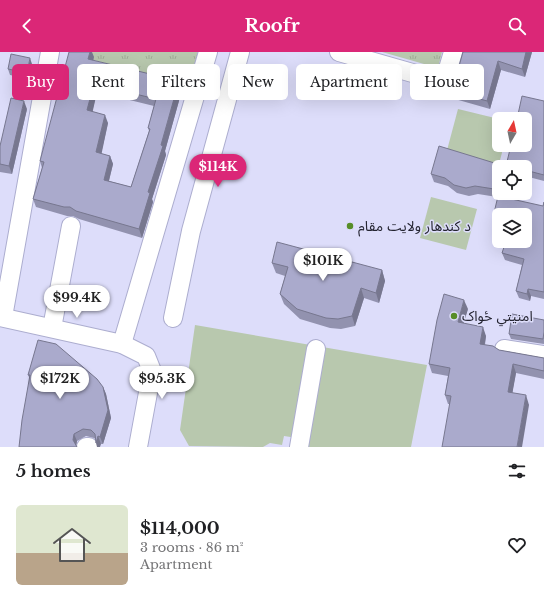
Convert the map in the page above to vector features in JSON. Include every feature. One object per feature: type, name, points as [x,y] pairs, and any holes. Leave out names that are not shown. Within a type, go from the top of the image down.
[{"type":"street","points":[[50,52],[1,317],[122,344],[146,356],[152,371],[138,447]]},
{"type":"street","points":[[122,344],[208,52]]},
{"type":"street","points":[[173,318],[191,231],[240,52]]},
{"type":"street","points":[[339,52],[444,82],[453,52]]},
{"type":"street","points":[[52,328],[71,226]]},
{"type":"street","points":[[299,447],[316,349]]},
{"type":"street","points":[[504,349],[544,355]]},
{"type":"green space","points":[[77,52],[198,52],[195,64],[147,64],[147,74],[139,72],[139,64],[109,64],[77,56]]},
{"type":"green space","points":[[382,52],[442,52],[439,64],[424,64]]},
{"type":"green space","points":[[458,109],[492,117],[492,152],[502,152],[500,160],[492,160],[492,166],[446,154]]},
{"type":"green space","points":[[431,197],[477,209],[466,250],[420,238]]},
{"type":"green space","points":[[195,325],[427,365],[411,447],[296,447],[297,438],[284,436],[282,445],[270,443],[263,447],[189,446],[180,430]]},
{"type":"building","points":[[69,52],[90,52],[88,59],[109,64],[77,64],[77,100],[90,100],[87,110],[105,115],[96,152],[110,156],[104,180],[131,187],[150,129],[148,128],[156,100],[174,100],[161,145],[163,146],[148,192],[150,193],[139,229],[76,211],[70,207],[64,207],[33,199],[44,162],[40,161],[56,100],[69,100],[69,64],[66,64]]},
{"type":"building","points":[[463,52],[526,52],[522,69],[498,61],[487,101],[484,100],[484,64],[460,64]]},
{"type":"building","points":[[11,54],[30,58],[29,64],[12,64],[12,70],[8,69]]},
{"type":"building","points":[[139,71],[147,73],[147,97],[139,95]]},
{"type":"building","points":[[522,96],[544,101],[544,175],[532,172],[532,160],[507,160],[509,152],[532,152],[532,112],[519,112]]},
{"type":"building","points":[[11,98],[12,100],[24,101],[9,166],[0,164],[0,146]]},
{"type":"building","points":[[439,146],[492,162],[492,189],[475,186],[466,188],[454,185],[445,178],[431,174]]},
{"type":"building","points":[[497,200],[516,200],[543,206],[544,202],[544,292],[528,289],[527,294],[516,291],[524,259],[502,253],[504,248],[532,248],[532,208],[495,208]]},
{"type":"building","points":[[277,242],[382,270],[376,293],[361,288],[352,316],[338,319],[326,318],[297,309],[280,294],[288,267],[272,263]]},
{"type":"building","points":[[444,294],[464,300],[458,322],[483,327],[480,344],[493,346],[499,350],[544,358],[544,371],[513,364],[508,392],[526,395],[517,447],[442,447],[451,396],[445,395],[450,368],[429,364],[437,320]]},
{"type":"building","points":[[512,314],[544,320],[543,339],[509,334]]},
{"type":"building","points":[[38,340],[56,344],[97,379],[103,387],[108,410],[100,437],[98,436],[96,443],[95,434],[91,430],[83,429],[74,434],[73,440],[77,447],[19,447],[30,375],[28,375]]},
{"type":"place","name":"د کندهار ولايت مقام","points":[[350,226]]},
{"type":"place","name":"امنيتي ځواک","points":[[454,316]]}]
